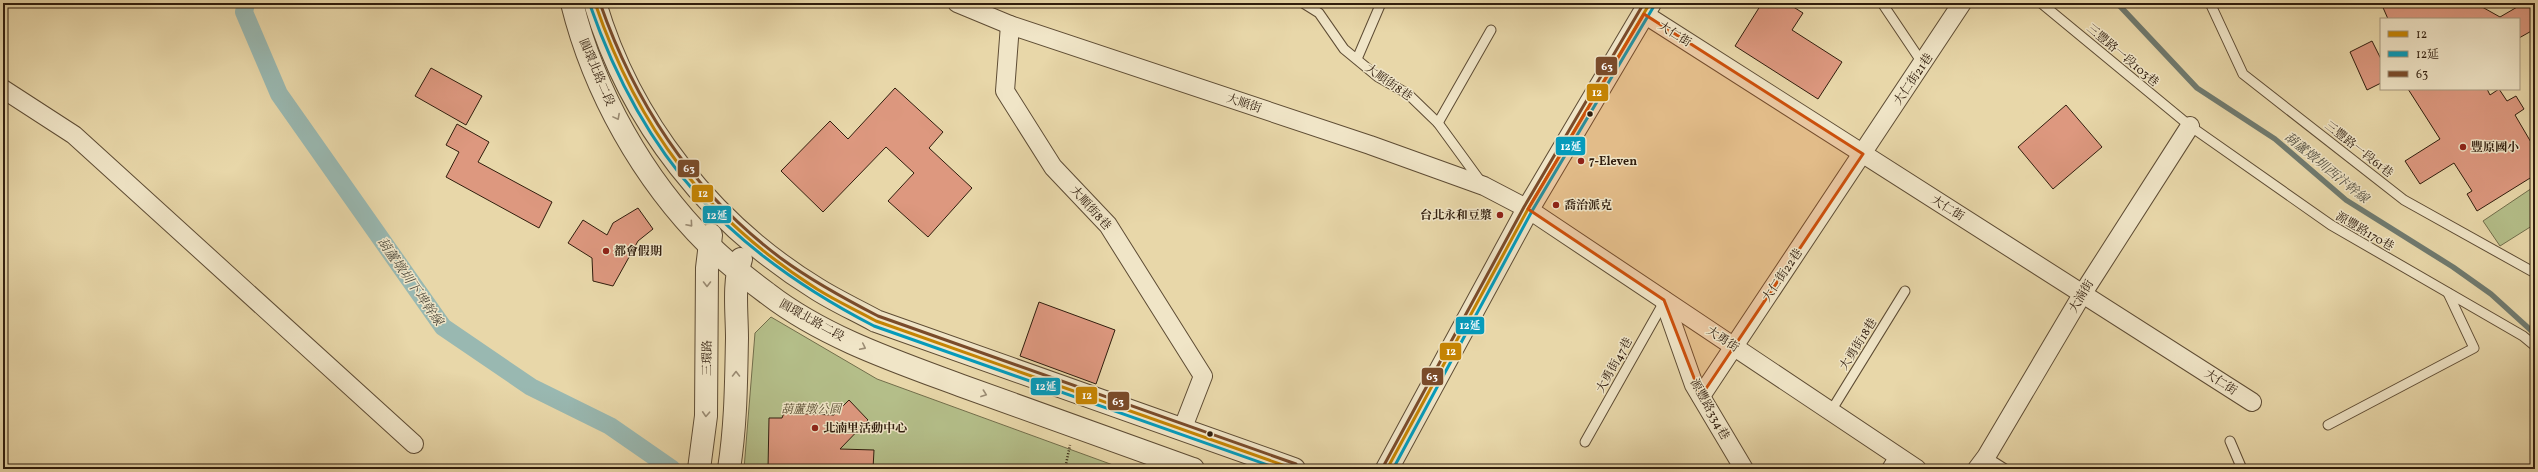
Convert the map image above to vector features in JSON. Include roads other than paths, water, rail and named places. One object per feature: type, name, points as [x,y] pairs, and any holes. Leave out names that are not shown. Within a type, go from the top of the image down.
[{"type":"street","name":"圓環北路二段","points":[[572,3],[590,60],[618,120],[662,190],[708,246],[769,295],[819,326],[884,357],[1193,469]]},
{"type":"street","name":"圓環北路二段","points":[[595,3],[609,46],[640,109],[679,168],[718,210],[766,254],[817,289],[876,321],[1294,469]]},
{"type":"street","name":"大順街","points":[[957,3],[1010,25],[1370,145],[1484,186],[1528,209]]},
{"type":"street","name":"大仁街21巷","points":[[1863,154],[1962,3]]},
{"type":"street","name":"大仁街","points":[[1647,9],[1863,154],[2252,402]]},
{"type":"street","points":[[1387,469],[1528,209],[1647,9]]},
{"type":"street","name":"大順街8巷","points":[[1010,25],[1005,91],[1053,167],[1108,225],[1203,376],[1182,430]]},
{"type":"street","points":[[3,89],[74,136],[414,444]]},
{"type":"street","name":"大湳街","points":[[1982,463],[2083,293],[2190,126]]},
{"type":"street","name":"大仁街22巷","points":[[1701,396],[1863,154]]},
{"type":"street","name":"大勇街","points":[[1528,209],[1830,411],[1891,462],[1917,469]]},
{"type":"street","name":"三環路","points":[[699,469],[706,416],[708,246],[718,210]]},
{"type":"street","points":[[729,469],[736,421],[738,269],[747,237]]},
{"type":"street","name":"源豐路334巷","points":[[1664,300],[1694,384],[1744,469]]},
{"type":"lane","name":"大順街8巷","points":[[1303,3],[1319,13],[1344,49],[1378,77],[1408,94],[1438,123],[1484,186]]},
{"type":"lane","points":[[1357,59],[1381,3]]},
{"type":"lane","points":[[1882,3],[1923,64]]},
{"type":"lane","name":"三豐路一段103巷","points":[[2041,3],[2190,126]]},
{"type":"lane","name":"三豐路一段61巷","points":[[2210,3],[2242,74],[2404,200],[2535,273]]},
{"type":"lane","points":[[1438,123],[1491,30]]},
{"type":"lane","name":"源豐路170巷","points":[[2190,126],[2331,225],[2523,336],[2535,346]]},
{"type":"lane","name":"大勇街18巷","points":[[1830,411],[1905,291]]},
{"type":"lane","points":[[2328,425],[2474,348],[2448,293]]},
{"type":"lane","name":"大勇街47巷","points":[[1585,442],[1664,300]]},
{"type":"lane","points":[[2230,441],[2242,469]]},
{"type":"lane","points":[[1982,463],[2005,469]]},
{"type":"waterway","name":"葫蘆墩圳下埤幹線","points":[[246,3],[244,12],[279,94],[443,327],[531,387],[610,426],[672,469]]},
{"type":"waterway","name":"葫蘆燉圳西汴幹線","points":[[2117,3],[2197,88],[2275,139],[2346,200],[2453,267],[2491,294],[2535,334]]},
{"type":"place","name":"豐原國小","points":[[2463,147]]},
{"type":"place","name":"7-Eleven","points":[[1581,161]]},
{"type":"place","name":"喬治派克","points":[[1556,205]]},
{"type":"place","name":"台北永和豆漿","points":[[1500,215]]},
{"type":"place","name":"都會假期","points":[[606,251]]},
{"type":"place","name":"北湳里活動中心","points":[[815,428]]},
{"type":"park label","name":"葫蘆墩公園","points":[[811,409]]}]
